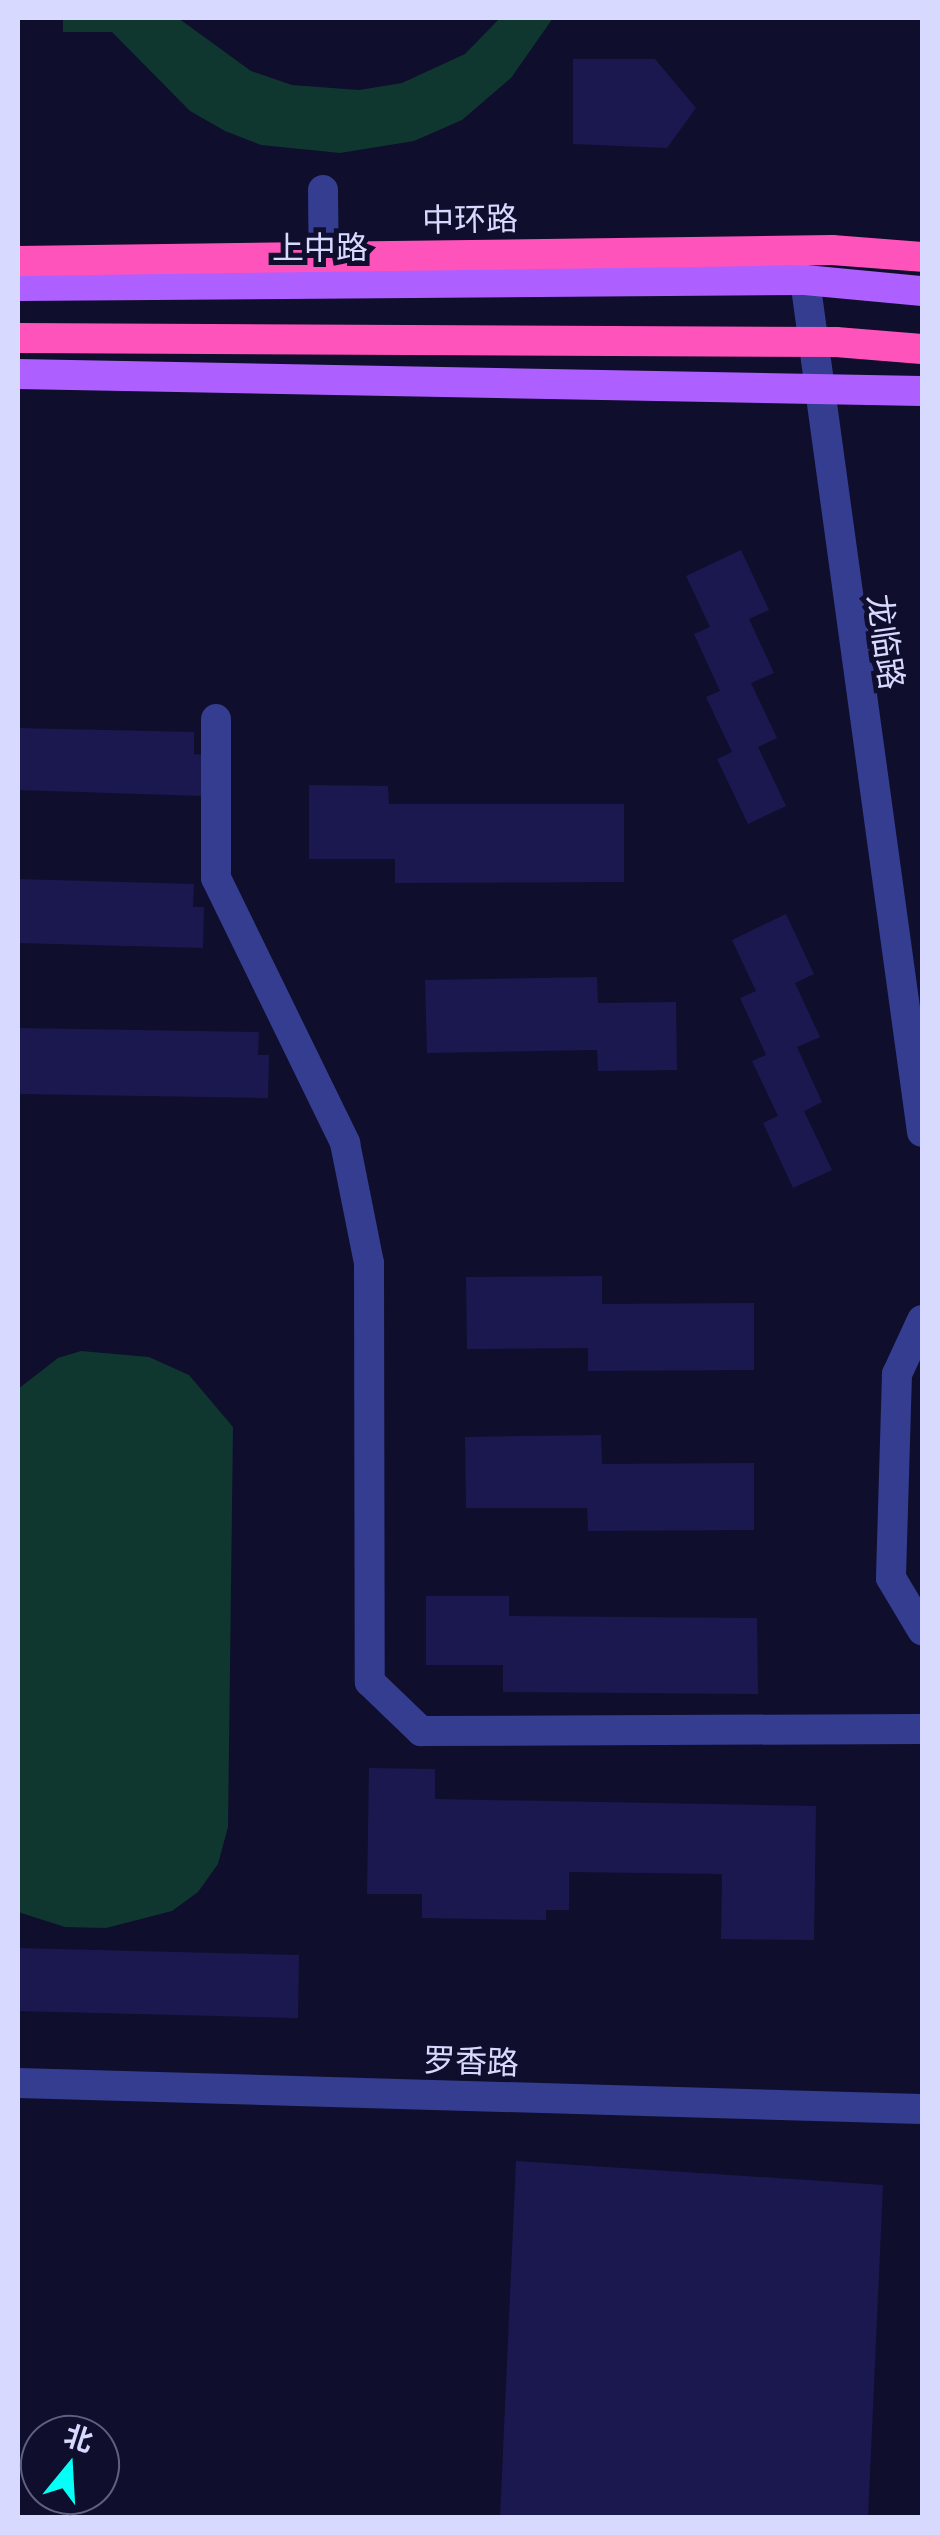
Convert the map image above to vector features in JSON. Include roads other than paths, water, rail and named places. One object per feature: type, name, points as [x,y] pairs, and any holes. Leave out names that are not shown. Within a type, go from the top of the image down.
[{"type":"highway","name":"中环路","points":[[18,261],[832,250],[922,257]]},
{"type":"highway","points":[[18,338],[836,342],[922,349]]},
{"type":"main road","name":"上中路","points":[[18,286],[805,280],[922,290]]},
{"type":"main road","points":[[18,374],[816,386],[922,391]]},
{"type":"street","points":[[323,190],[324,283]]},
{"type":"street","name":"龙临路","points":[[805,280],[816,386],[922,1132]]},
{"type":"street","points":[[216,719],[216,878],[345,1144],[369,1263],[370,1682],[421,1731],[922,1729]]},
{"type":"street","points":[[922,1320],[897,1374],[891,1578],[922,1630]]},
{"type":"street","name":"罗香路","points":[[18,2083],[922,2109]]}]
